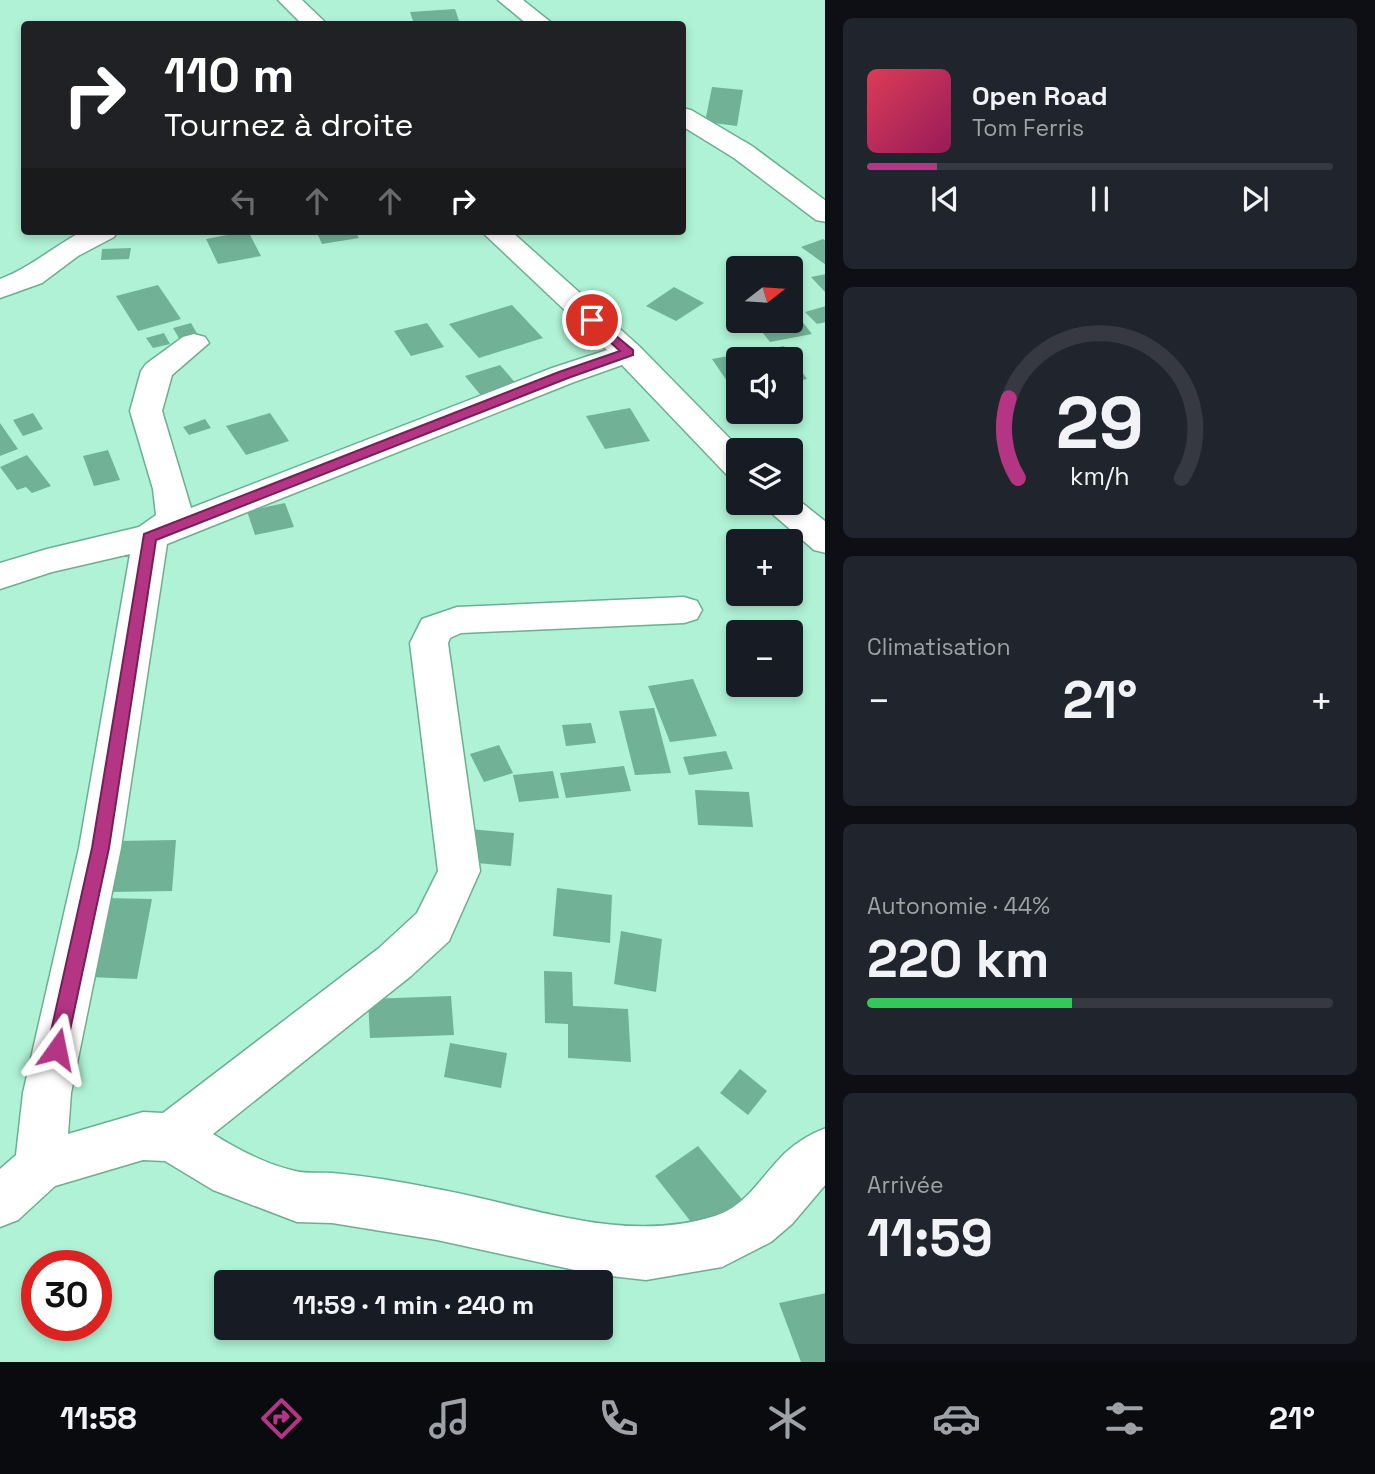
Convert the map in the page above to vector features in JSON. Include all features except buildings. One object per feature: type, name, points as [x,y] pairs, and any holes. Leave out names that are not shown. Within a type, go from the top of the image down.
[{"type":"street","points":[[289,0],[313,21]]},
{"type":"street","points":[[509,0],[537,21]]},
{"type":"street","points":[[686,117],[822,205]]},
{"type":"street","points":[[0,289],[32,278],[68,250],[96,235]]},
{"type":"street","points":[[499,235],[628,353],[726,455]]},
{"type":"street","points":[[40,1167],[47,1093],[100,848],[150,537],[173,520],[174,506],[146,411],[156,371],[194,343]]},
{"type":"street","points":[[0,576],[47,561],[150,537],[563,375],[628,353]]},
{"type":"street","points":[[795,515],[825,541]]},
{"type":"street","points":[[171,1137],[396,962],[433,928],[459,871],[429,643],[435,629],[457,620],[684,610]]},
{"type":"street","points":[[0,1202],[40,1167],[133,1138],[171,1137],[231,1173],[297,1197],[332,1198],[437,1214],[593,1248],[646,1254],[722,1241],[753,1224],[774,1206],[802,1171],[825,1152]]},
{"type":"route","points":[[57,1049],[100,848],[150,537],[563,375],[628,353],[592,320]]}]
